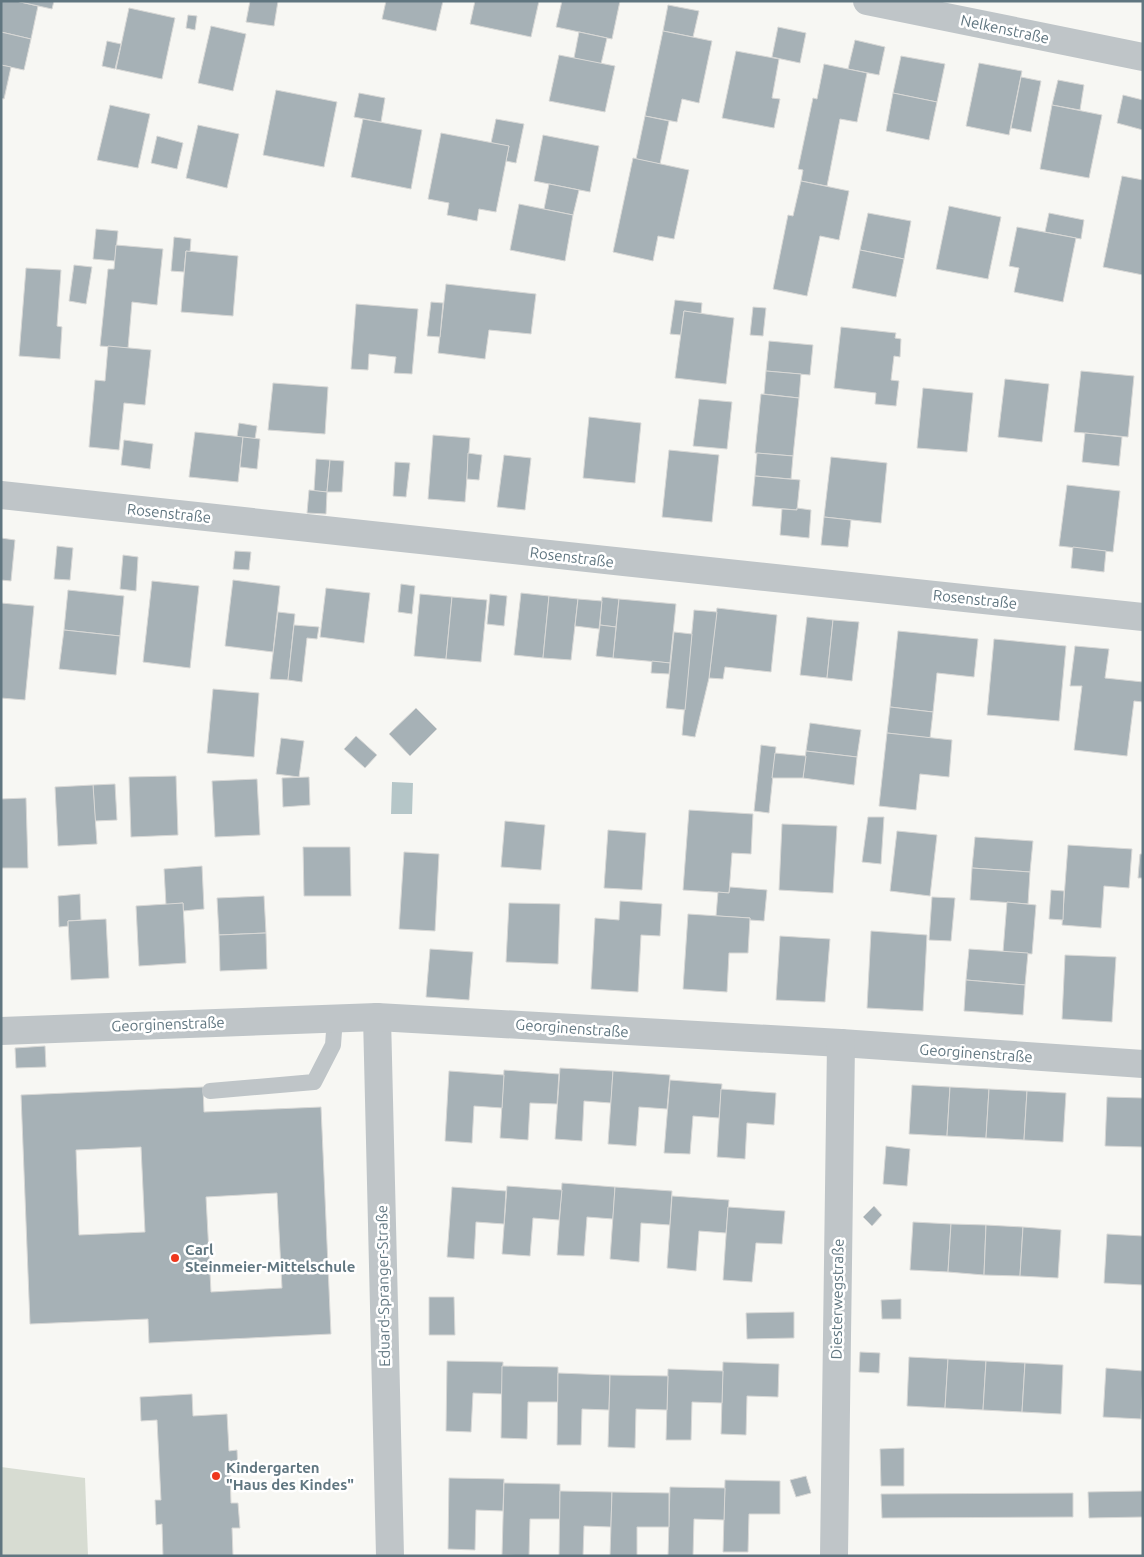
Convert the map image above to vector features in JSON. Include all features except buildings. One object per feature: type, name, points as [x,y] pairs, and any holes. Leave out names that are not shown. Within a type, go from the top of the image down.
[{"type":"street","name":"Nelkenstraße","points":[[867,1],[1143,57]]},
{"type":"street","name":"Rosenstraße","points":[[1,495],[414,538],[650,566],[1143,617]]},
{"type":"street","name":"Georginenstraße","points":[[1,1031],[377,1017],[841,1043],[1143,1064]]},
{"type":"street","name":"Eduard-Spranger-Straße","points":[[377,1017],[390,1556]]},
{"type":"street","name":"Diesterwegstraße","points":[[834,1556],[841,1043]]},
{"type":"lane","points":[[210,1091],[314,1082],[333,1045],[335,1018]]},
{"type":"shaded area","points":[[392,782],[413,783],[412,814],[391,814]]},
{"type":"shaded area","points":[[1,1467],[85,1478],[88,1556],[1,1556]]},
{"type":"place","name":"Carl Steinmeier-Mittelschule","points":[[175,1258]]},
{"type":"place","name":"Kindergarten \"Haus des Kindes\"","points":[[216,1476]]}]
